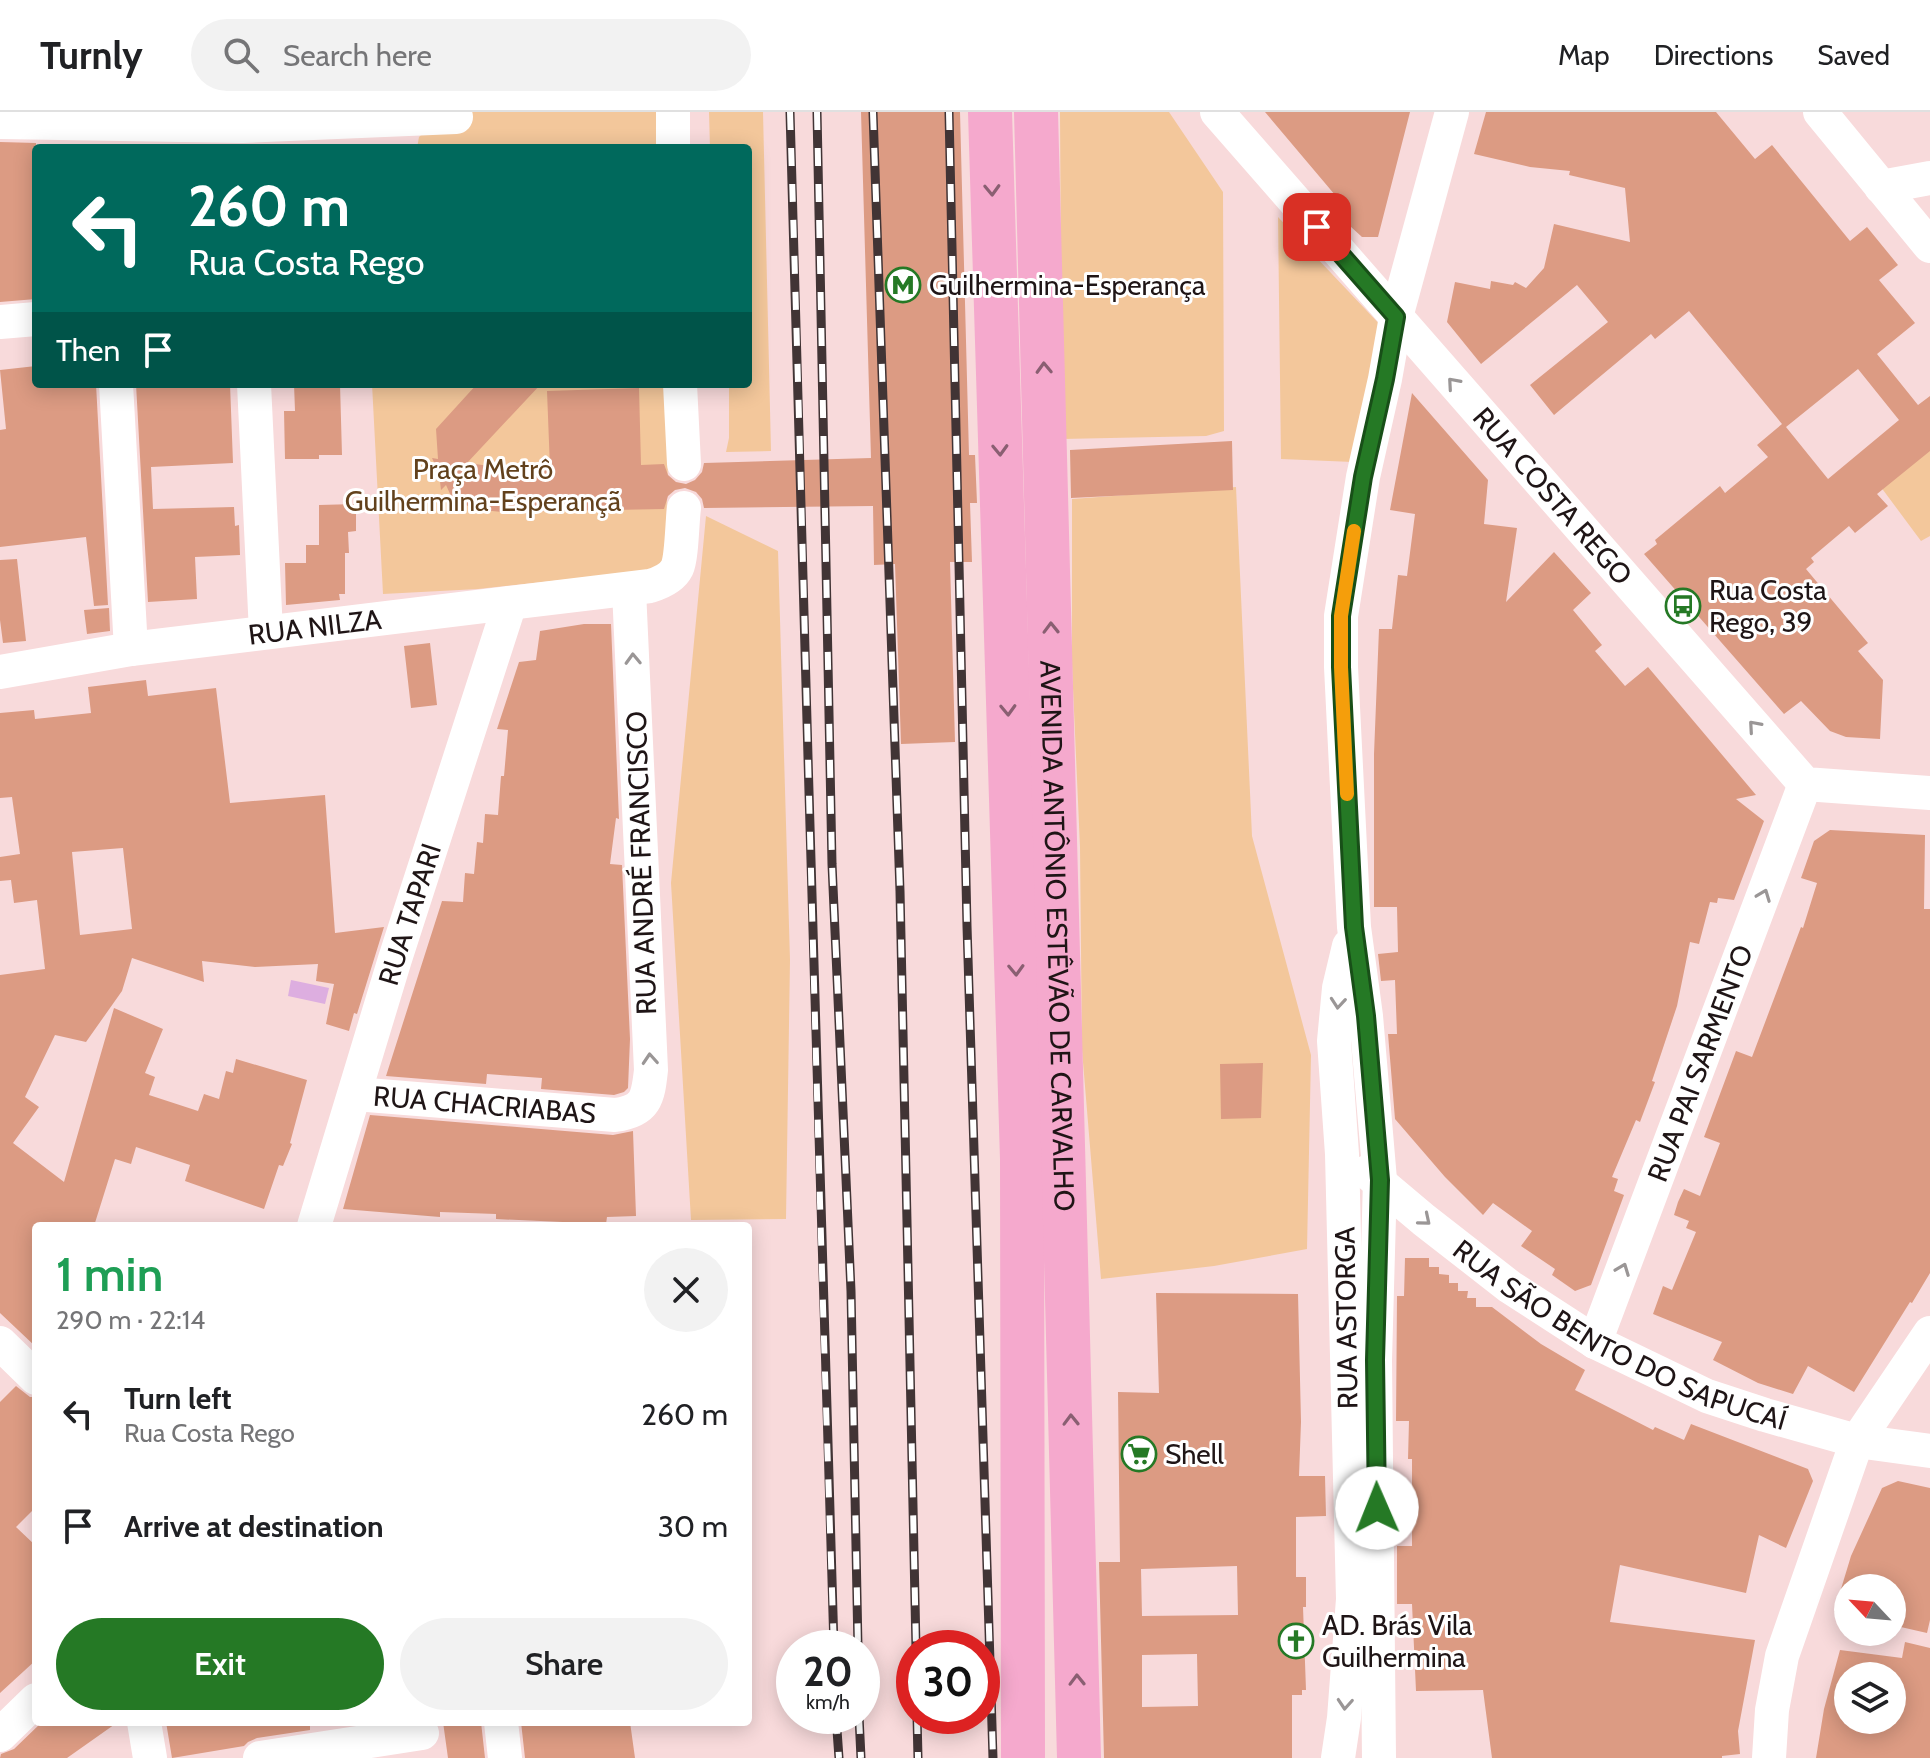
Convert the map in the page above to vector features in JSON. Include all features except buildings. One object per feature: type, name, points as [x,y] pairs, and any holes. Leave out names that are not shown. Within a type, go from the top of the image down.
[{"type":"highway","name":"AVENIDA ANTÔNIO ESTÊVÃO DE CARVALHO","points":[[990,112],[1022,1159],[1023,1758]]},
{"type":"highway","name":"AVENIDA ANTÔNIO ESTÊVÃO DE CARVALHO","points":[[1036,112],[1079,1758]]},
{"type":"street","points":[[673,112],[673,144]]},
{"type":"street","name":"RUA COSTA REGO","points":[[1217,112],[1805,784]]},
{"type":"street","name":"RUA ASTORGA","points":[[1379,1758],[1375,1360],[1380,1180],[1366,1016],[1354,927],[1341,616],[1363,477],[1396,317],[1452,112]]},
{"type":"street","points":[[1820,112],[1930,246]]},
{"type":"street","points":[[0,122],[242,129],[456,117]]},
{"type":"street","points":[[1881,187],[1930,178]]},
{"type":"street","points":[[0,322],[32,319]]},
{"type":"street","points":[[116,388],[131,649]]},
{"type":"street","points":[[254,388],[266,632]]},
{"type":"street","points":[[680,388],[684,464]]},
{"type":"street","name":"RUA NILZA","points":[[0,672],[131,649],[629,590],[661,582],[674,572],[678,566],[684,508]]},
{"type":"street","name":"RUA ANDRÉ FRANCISCO","points":[[615,1115],[639,1109],[649,1094],[651,1070],[629,590]]},
{"type":"street","name":"RUA TAPARI","points":[[315,1222],[395,959],[510,603]]},
{"type":"street","points":[[1805,784],[1930,793]]},
{"type":"street","name":"RUA PAI SARMENTO","points":[[1595,1342],[1805,784]]},
{"type":"street","name":"RUA ASTORGA","points":[[1338,1758],[1353,1599],[1342,1154],[1334,1041],[1339,988],[1354,927]]},
{"type":"street","name":"RUA CHACRIABAS","points":[[355,1094],[615,1115]]},
{"type":"street","name":"RUA SÃO BENTO DO SAPUCAÍ","points":[[1342,1154],[1380,1180],[1424,1220],[1510,1287],[1595,1342],[1707,1396],[1765,1415],[1857,1441],[1930,1451]]},
{"type":"street","points":[[1769,1758],[1772,1710],[1782,1656],[1857,1441],[1930,1333]]},
{"type":"street","points":[[0,1343],[32,1374]]},
{"type":"street","points":[[0,1735],[32,1704]]},
{"type":"street","points":[[145,1726],[150,1758]]},
{"type":"street","points":[[501,1726],[505,1758]]},
{"type":"street","points":[[260,1758],[422,1733]]},
{"type":"green space","points":[[444,112],[656,112],[659,144],[418,144],[419,137]]},
{"type":"green space","points":[[709,112],[763,112],[771,451],[726,452],[729,388],[752,388],[752,144],[710,144]]},
{"type":"green space","points":[[1060,112],[1169,112],[1223,192],[1224,431],[1206,436],[1062,439]]},
{"type":"green space","points":[[1278,217],[1385,330],[1353,462],[1281,459]]},
{"type":"green space","name":"Praça Metrô Guilhermina-Esperançã","points":[[372,388],[670,388],[665,569],[478,589],[383,594]]},
{"type":"green space","points":[[1930,421],[1930,536],[1921,541],[1866,467]]},
{"type":"green space","points":[[1236,487],[1252,836],[1311,1055],[1307,1249],[1214,1266],[1101,1279],[1082,1050],[1080,847],[1072,665],[1072,499]]},
{"type":"green space","points":[[706,516],[778,551],[790,960],[786,1219],[691,1220],[671,883]]},
{"type":"shaded area","points":[[291,980],[329,988],[325,1004],[288,996]]},
{"type":"railway","points":[[790,112],[833,1630]]},
{"type":"railway","points":[[817,112],[832,864],[851,1291],[858,1630]]},
{"type":"railway","points":[[873,112],[900,891],[916,1630]]},
{"type":"railway","points":[[949,112],[967,926],[993,1758]]},
{"type":"railway","points":[[837,1734],[839,1758]]},
{"type":"railway","points":[[860,1734],[861,1758]]},
{"type":"railway","points":[[917,1734],[918,1758]]},
{"type":"slow traffic","points":[[1347,794],[1341,616],[1354,531]]},
{"type":"place","name":"Guilhermina-Esperança","points":[[903,285]]},
{"type":"place","name":"Rua Costa Rego, 39","points":[[1683,606]]},
{"type":"place","name":"Shell","points":[[1139,1454]]},
{"type":"place","name":"AD. Brás Vila Guilhermina","points":[[1296,1641]]},
{"type":"route","points":[[1317,227],[1396,317],[1363,477],[1341,616],[1354,927],[1366,1016],[1380,1180],[1375,1360],[1377,1508]]}]
